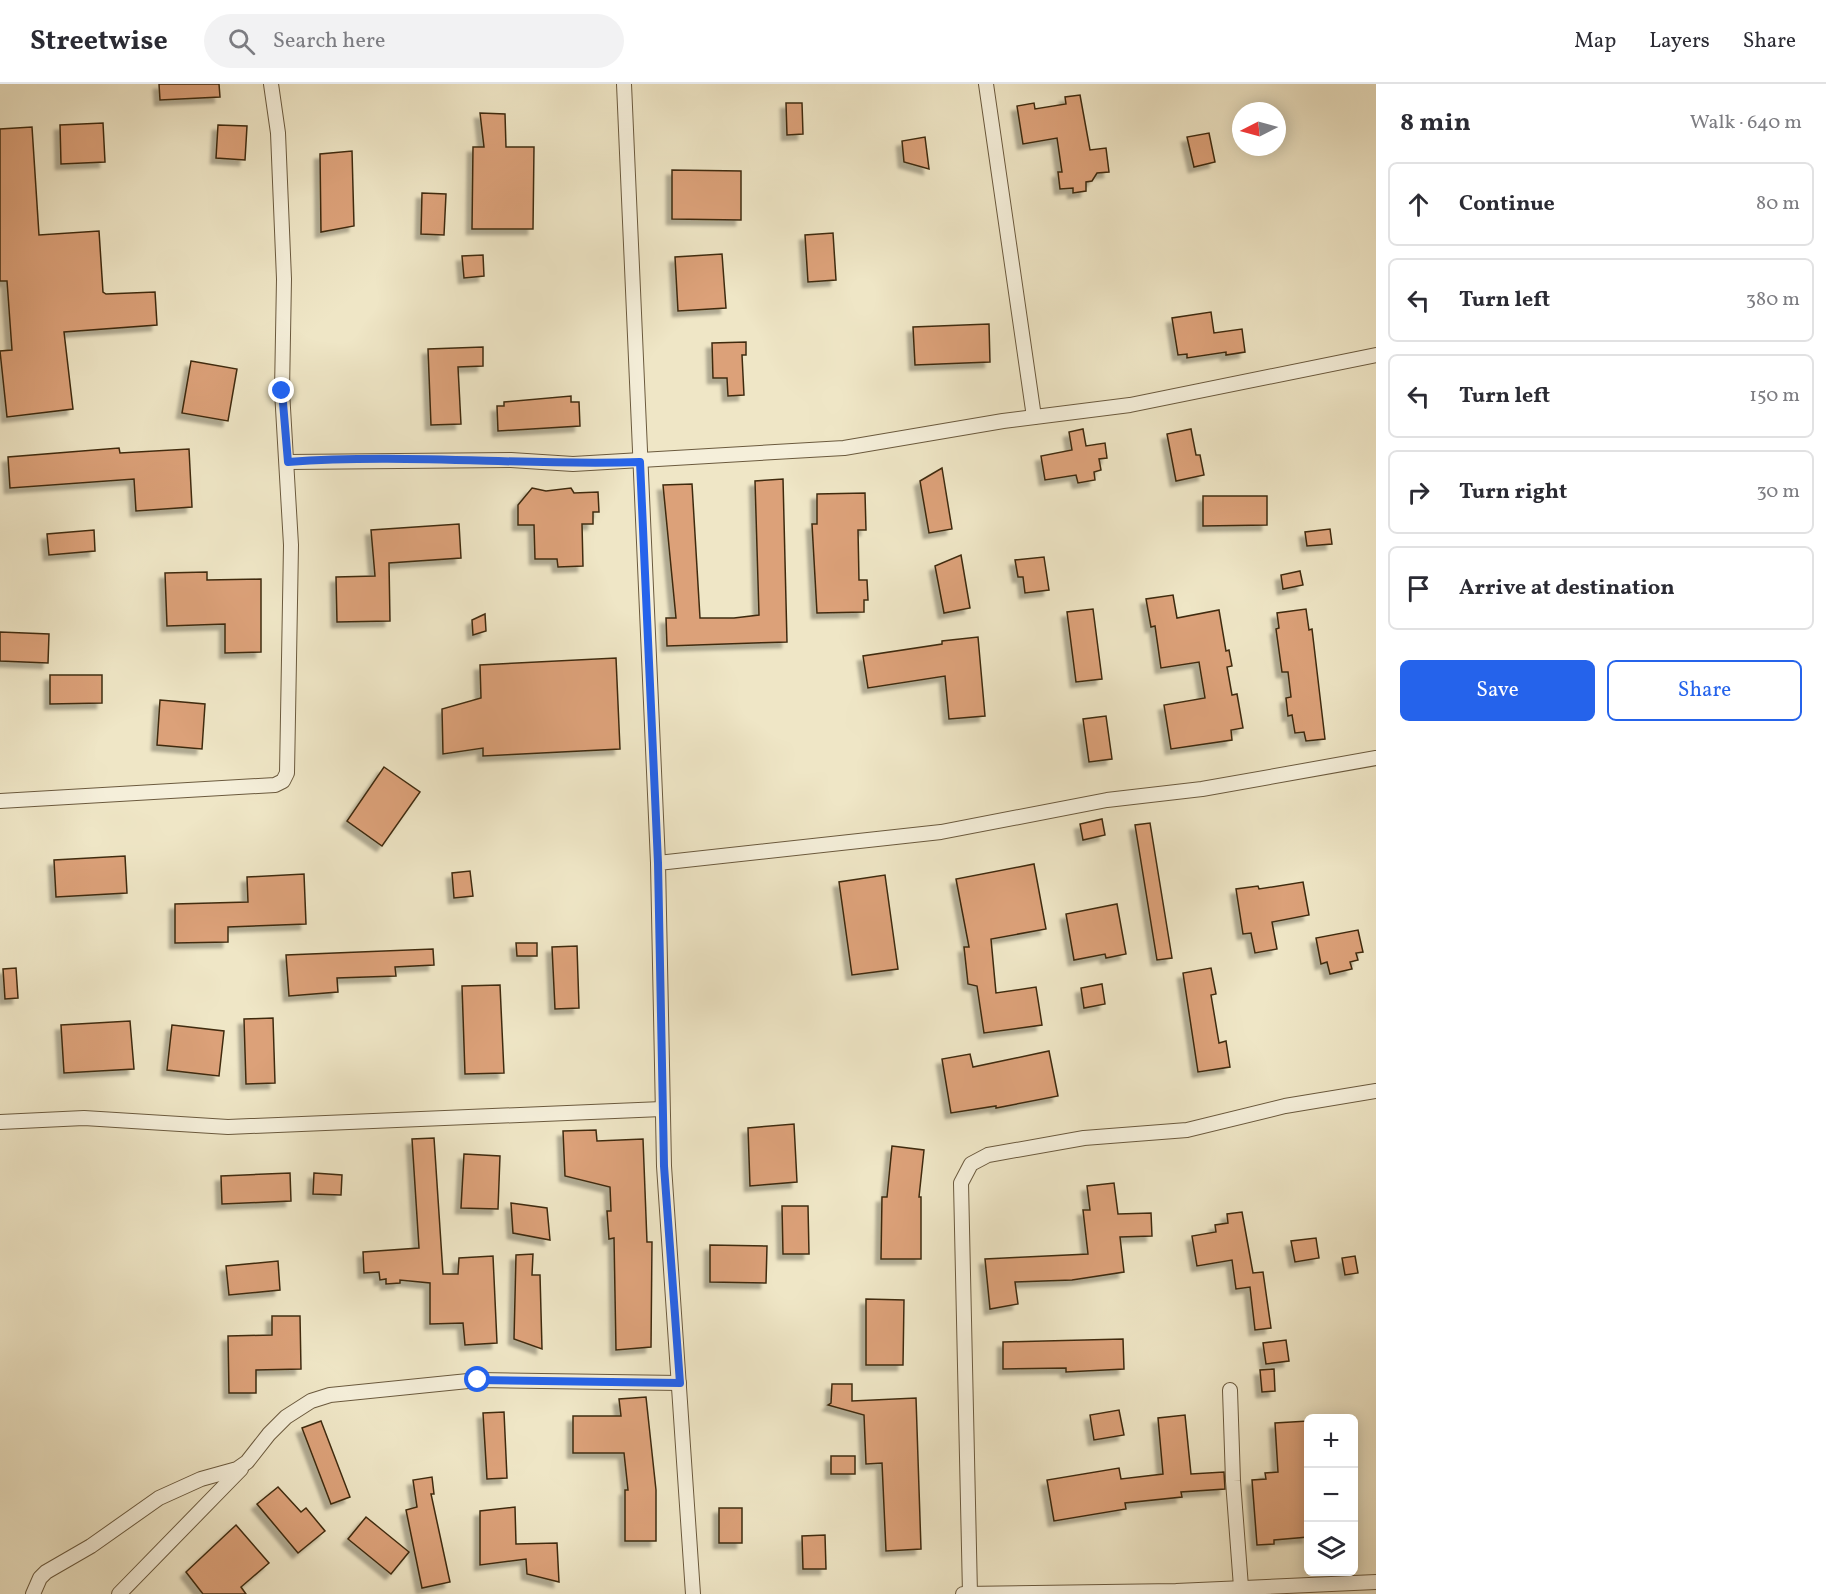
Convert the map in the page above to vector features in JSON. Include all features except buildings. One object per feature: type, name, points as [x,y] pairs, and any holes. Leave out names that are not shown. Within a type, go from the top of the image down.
[{"type":"street","points":[[0,801],[274,785],[283,781],[287,773],[291,545],[288,462],[282,391],[284,279],[279,156],[271,84]]},
{"type":"street","points":[[624,84],[658,863],[662,1109],[693,1594]]},
{"type":"street","points":[[986,84],[1034,417]]},
{"type":"street","points":[[288,462],[511,460],[573,464],[640,462],[844,448],[1034,417],[1130,405],[1376,355]]},
{"type":"street","points":[[658,863],[941,832],[1107,800],[1202,789],[1376,758]]},
{"type":"street","points":[[970,1594],[961,1184],[971,1164],[988,1155],[1084,1138],[1187,1130],[1285,1106],[1376,1091]]},
{"type":"street","points":[[0,1122],[84,1118],[228,1127],[662,1109]]},
{"type":"street","points":[[119,1594],[247,1462],[269,1434],[286,1417],[311,1401],[330,1395],[478,1380],[680,1383]]},
{"type":"street","points":[[1230,1390],[1233,1481],[1241,1587]]},
{"type":"street","points":[[33,1594],[40,1578],[46,1572],[91,1546],[159,1498],[201,1479],[237,1469],[247,1462]]},
{"type":"street","points":[[963,1594],[1176,1591],[1241,1587],[1333,1589],[1376,1582]]},
{"type":"route","points":[[282,391],[288,462],[305,460],[511,460],[573,464],[640,462],[658,863],[664,1166],[680,1383],[478,1380]]}]
